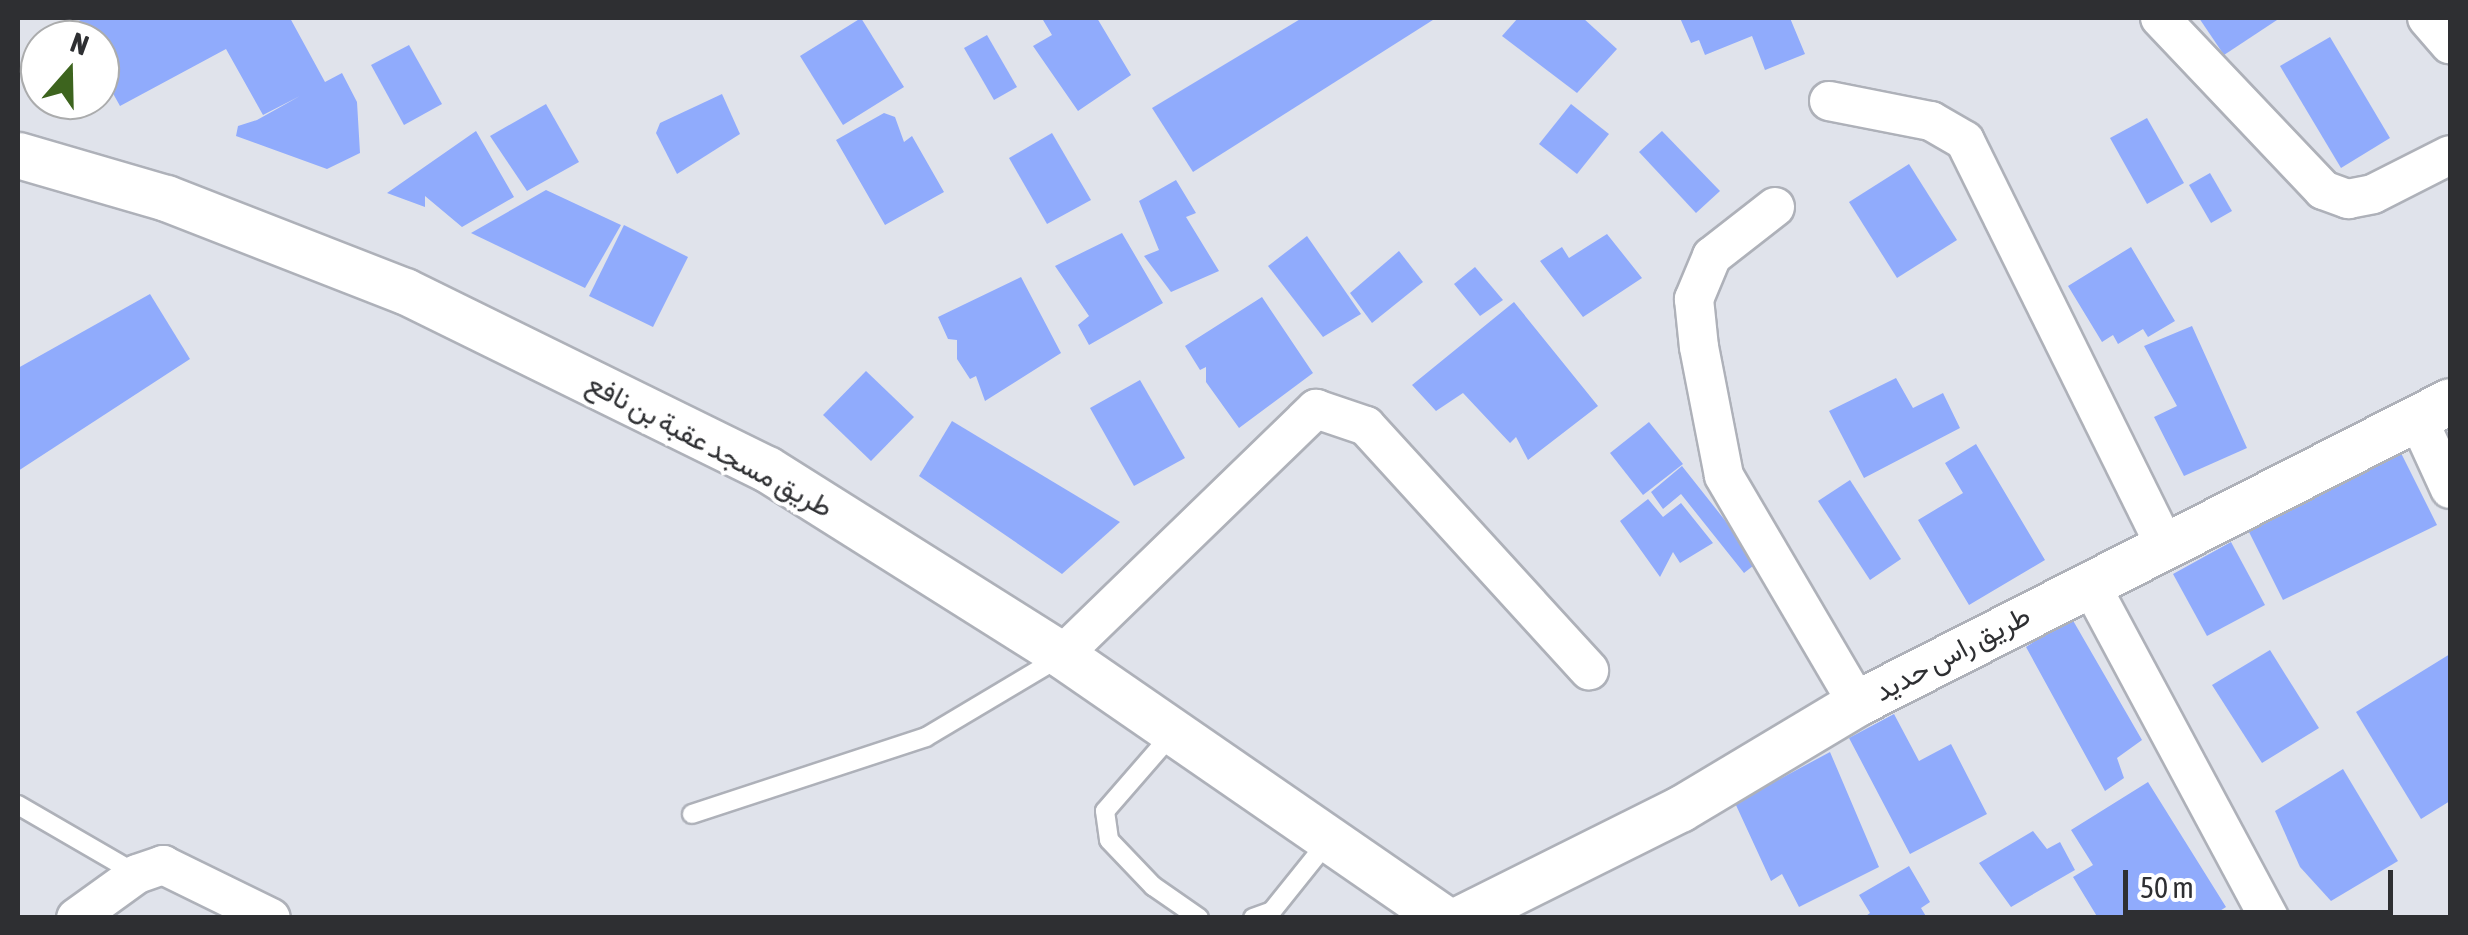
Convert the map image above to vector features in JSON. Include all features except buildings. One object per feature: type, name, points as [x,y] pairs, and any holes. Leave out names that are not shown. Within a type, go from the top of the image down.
[{"type":"street","points":[[2160,18],[2323,190],[2348,199],[2373,194],[2450,156]]},
{"type":"street","points":[[2427,18],[2450,44]]},
{"type":"street","points":[[1829,101],[1931,122],[1965,141],[2166,548]]},
{"type":"street","name":"طريق مسجد عقبة بن نافع","points":[[18,155],[184,205],[405,291],[767,468],[1062,656],[1443,918]]},
{"type":"street","points":[[1774,207],[1712,256],[1694,299],[1700,346],[1724,476],[1857,703]]},
{"type":"street","points":[[1062,656],[1316,408],[1366,426],[1588,670]]},
{"type":"street","points":[[2434,409],[2450,489]]},
{"type":"street","name":"طريق راس حديد","points":[[1461,918],[1680,809],[1857,703],[2434,409]]},
{"type":"street","points":[[2089,582],[2269,918]]},
{"type":"street","points":[[76,918],[137,874],[163,865],[184,871],[271,918]]},
{"type":"lane","points":[[692,814],[926,737],[1062,656]]},
{"type":"lane","points":[[1172,734],[1105,811],[1109,840],[1154,886],[1199,918]]},
{"type":"lane","points":[[18,805],[137,874]]},
{"type":"lane","points":[[1253,918],[1272,911],[1329,840]]}]
